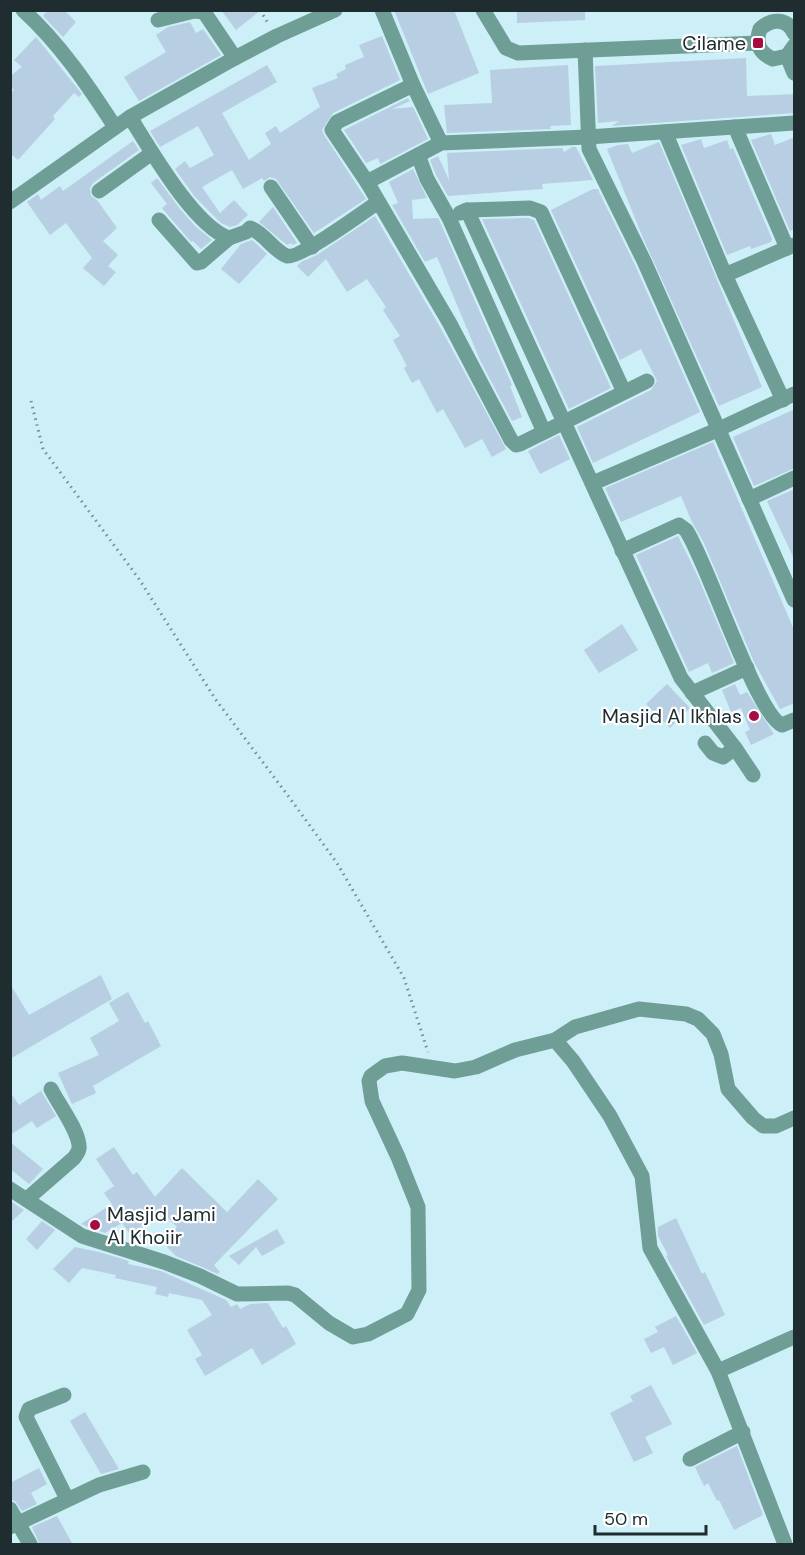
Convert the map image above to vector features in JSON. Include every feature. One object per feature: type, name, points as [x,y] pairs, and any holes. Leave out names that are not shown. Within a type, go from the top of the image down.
[{"type":"street","points":[[23,10],[78,70],[115,127]]},
{"type":"street","points":[[11,200],[130,117],[277,36],[336,10]]},
{"type":"street","points":[[382,10],[413,85],[441,143]]},
{"type":"street","points":[[483,10],[506,48],[518,53],[758,43]]},
{"type":"street","points":[[158,20],[194,11],[204,12],[235,58]]},
{"type":"street","points":[[795,33],[787,23],[770,16],[760,29],[758,36],[760,50],[773,59],[791,51],[795,73]]},
{"type":"street","points":[[585,51],[590,149],[644,261],[717,430],[795,600]]},
{"type":"street","points":[[413,85],[337,122],[332,130],[367,182],[449,322],[511,440],[516,445],[520,444],[564,420],[647,381]]},
{"type":"street","points":[[130,117],[173,185],[215,231],[229,238]]},
{"type":"street","points":[[367,182],[441,143],[588,137],[795,123]]},
{"type":"street","points":[[726,275],[791,246],[735,127]]},
{"type":"street","points":[[593,483],[789,397],[726,275],[665,132]]},
{"type":"street","points":[[99,191],[152,153]]},
{"type":"street","points":[[418,155],[544,432]]},
{"type":"street","points":[[271,187],[312,247]]},
{"type":"street","points":[[159,220],[197,263],[229,238],[246,232],[250,228],[270,241],[285,255],[290,256],[312,247],[378,201]]},
{"type":"street","points":[[448,218],[466,210],[530,208],[541,212],[624,392]]},
{"type":"street","points":[[466,210],[681,678],[753,775]]},
{"type":"street","points":[[534,409],[564,420]]},
{"type":"street","points":[[749,499],[795,478]]},
{"type":"street","points":[[622,551],[680,525],[683,527],[690,536],[747,668],[772,718],[782,725],[795,720]]},
{"type":"street","points":[[692,693],[747,668]]},
{"type":"street","points":[[705,743],[713,753],[723,757],[735,748]]},
{"type":"street","points":[[51,1089],[74,1130],[80,1146],[78,1152],[74,1158],[15,1193],[82,1236],[173,1265],[237,1294],[288,1293],[295,1295],[329,1323],[360,1335],[407,1314],[419,1290],[418,1207],[398,1156],[372,1101],[369,1081],[371,1076],[385,1066],[402,1063],[455,1071],[476,1067],[515,1050],[555,1040],[575,1027],[639,1009],[686,1014],[698,1019],[713,1034],[722,1054],[728,1089],[745,1111],[763,1126],[776,1126],[795,1118]]},
{"type":"street","points":[[555,1040],[573,1061],[610,1116],[642,1176],[650,1248],[718,1371],[785,1545]]},
{"type":"street","points":[[718,1371],[795,1337]]},
{"type":"street","points":[[64,1395],[29,1409],[26,1416],[67,1499]]},
{"type":"street","points":[[690,1459],[743,1432]]},
{"type":"street","points":[[14,1525],[99,1485],[142,1472]]},
{"type":"street","points":[[10,1509],[14,1525],[30,1545]]},
{"type":"path","points":[[32,401],[43,449],[139,579],[216,700],[289,797],[342,873],[405,978],[433,1068]]},
{"type":"building","points":[[48,10],[64,10],[76,22],[63,37],[43,16]]},
{"type":"building","points":[[221,10],[261,10],[236,30]]},
{"type":"building","points":[[394,10],[454,10],[479,73],[428,94]]},
{"type":"building","points":[[517,10],[585,10],[585,20],[517,23]]},
{"type":"building","points":[[190,22],[196,33],[203,29],[221,55],[139,101],[124,77],[166,52],[156,35],[168,27]]},
{"type":"building","points":[[382,36],[400,80],[333,113],[322,130],[366,199],[314,233],[276,179],[270,177],[264,181],[262,178],[243,189],[232,170],[202,187],[220,213],[234,200],[248,215],[237,225],[230,227],[221,223],[195,197],[175,169],[185,161],[190,168],[214,155],[198,126],[160,147],[150,131],[267,65],[277,82],[222,113],[249,160],[271,144],[265,133],[276,126],[280,133],[320,107],[312,88],[338,78],[336,74],[346,69],[345,65],[364,57],[359,45]]},
{"type":"building","points":[[36,37],[82,94],[79,97],[74,93],[53,116],[55,119],[18,160],[10,153],[10,94],[14,90],[10,84],[10,76],[22,67],[14,60]]},
{"type":"building","points":[[746,58],[747,96],[795,94],[795,113],[612,126],[619,121],[598,123],[595,66]]},
{"type":"building","points":[[568,65],[571,125],[550,126],[551,129],[447,133],[444,105],[492,103],[490,70]]},
{"type":"building","points":[[408,98],[410,101],[392,109],[413,107],[428,139],[380,164],[378,158],[366,163],[344,130]]},
{"type":"building","points":[[771,134],[775,145],[795,137],[795,229],[790,231],[751,140]]},
{"type":"building","points":[[701,139],[704,148],[727,140],[730,149],[733,148],[772,239],[771,242],[751,249],[750,246],[727,255],[681,145]]},
{"type":"building","points":[[133,141],[139,150],[93,183],[90,188],[91,196],[97,200],[117,228],[103,241],[118,255],[108,266],[116,272],[104,286],[83,268],[92,258],[66,223],[50,235],[27,202],[38,194],[41,200],[60,186],[63,191]]},
{"type":"building","points":[[659,142],[762,387],[719,406],[643,238],[607,149],[628,144],[632,153]]},
{"type":"building","points":[[576,147],[593,180],[542,184],[543,189],[448,196],[430,160],[438,156],[449,180],[447,153],[562,148],[564,152]]},
{"type":"building","points":[[413,169],[427,198],[412,200],[413,219],[438,218],[512,385],[510,386],[522,417],[512,421],[480,360],[437,257],[425,262],[392,205],[398,203],[389,182]]},
{"type":"building","points":[[157,178],[195,226],[212,240],[201,249],[193,241],[191,242],[162,208],[167,204],[151,183]]},
{"type":"building","points":[[593,189],[598,189],[635,265],[700,412],[593,463],[577,427],[651,390],[657,381],[641,349],[620,360],[551,210]]},
{"type":"building","points":[[273,207],[297,243],[287,245],[259,222]]},
{"type":"building","points":[[375,216],[440,327],[506,449],[492,457],[482,439],[465,448],[443,409],[437,413],[419,379],[412,383],[404,368],[407,366],[393,340],[400,336],[383,310],[386,307],[367,279],[347,292],[326,259],[308,277],[297,266]]},
{"type":"building","points":[[528,218],[534,220],[611,388],[569,409],[482,219]]},
{"type":"building","points":[[252,240],[267,254],[239,284],[221,269],[241,244]]},
{"type":"building","points":[[795,409],[795,468],[754,486],[733,437]]},
{"type":"building","points":[[559,435],[570,459],[540,474],[528,451]]},
{"type":"building","points":[[713,442],[795,632],[795,703],[780,709],[754,662],[704,543],[681,496],[621,522],[605,488]]},
{"type":"building","points":[[795,489],[795,561],[767,501]]},
{"type":"building","points":[[678,536],[734,663],[712,673],[708,663],[689,672],[636,555]]},
{"type":"building","points":[[622,624],[638,650],[599,673],[584,650]]},
{"type":"building","points":[[667,684],[690,708],[670,728],[646,704]]},
{"type":"building","points":[[735,684],[740,695],[747,692],[774,734],[751,745],[745,732],[750,730],[741,708],[731,712],[722,690]]},
{"type":"building","points":[[101,975],[112,999],[10,1059],[10,984],[29,1015]]},
{"type":"building","points":[[128,992],[145,1023],[148,1021],[161,1046],[93,1086],[96,1093],[72,1104],[58,1073],[99,1055],[90,1038],[119,1021],[109,1003]]},
{"type":"building","points":[[41,1091],[56,1116],[37,1128],[32,1121],[10,1135],[10,1092],[19,1105]]},
{"type":"building","points":[[10,1142],[43,1169],[29,1184],[10,1169]]},
{"type":"building","points":[[114,1147],[133,1175],[137,1172],[155,1197],[182,1168],[227,1212],[258,1179],[278,1199],[214,1265],[220,1272],[218,1274],[176,1256],[162,1242],[177,1227],[161,1211],[141,1225],[146,1232],[134,1240],[122,1223],[105,1233],[81,1224],[112,1204],[104,1193],[114,1186],[96,1159]]},
{"type":"building","points":[[10,1201],[24,1210],[10,1223]]},
{"type":"building","points":[[676,1218],[702,1274],[705,1272],[725,1315],[704,1325],[666,1256],[668,1255],[658,1236],[658,1227]]},
{"type":"building","points":[[42,1221],[55,1230],[37,1250],[26,1239]]},
{"type":"building","points":[[277,1229],[285,1243],[262,1256],[256,1247],[239,1265],[229,1256]]},
{"type":"building","points":[[75,1247],[129,1261],[128,1264],[161,1271],[226,1300],[231,1307],[237,1304],[240,1309],[250,1304],[268,1303],[283,1328],[286,1326],[296,1344],[262,1365],[252,1348],[205,1376],[195,1359],[202,1355],[187,1330],[212,1315],[202,1300],[169,1293],[168,1297],[155,1294],[157,1287],[82,1268],[69,1283],[53,1269]]},
{"type":"building","points":[[676,1316],[697,1353],[673,1365],[664,1347],[651,1353],[644,1339],[658,1332],[655,1327]]},
{"type":"building","points":[[651,1385],[672,1424],[645,1437],[653,1453],[634,1462],[610,1413],[633,1401],[630,1396]]},
{"type":"building","points":[[85,1412],[119,1469],[101,1474],[70,1421]]},
{"type":"building","points":[[737,1446],[763,1515],[734,1530],[719,1500],[717,1501],[708,1483],[704,1486],[695,1467]]},
{"type":"building","points":[[39,1468],[47,1484],[31,1493],[37,1504],[22,1511],[15,1501],[10,1499],[10,1483]]},
{"type":"building","points":[[57,1516],[73,1545],[40,1545],[32,1527]]},
{"type":"place","name":"Cilame","points":[[758,43]]},
{"type":"place","name":"Masjid Al Ikhlas","points":[[754,716]]},
{"type":"place","name":"Masjid Jami Al Khoiir","points":[[95,1225]]}]
